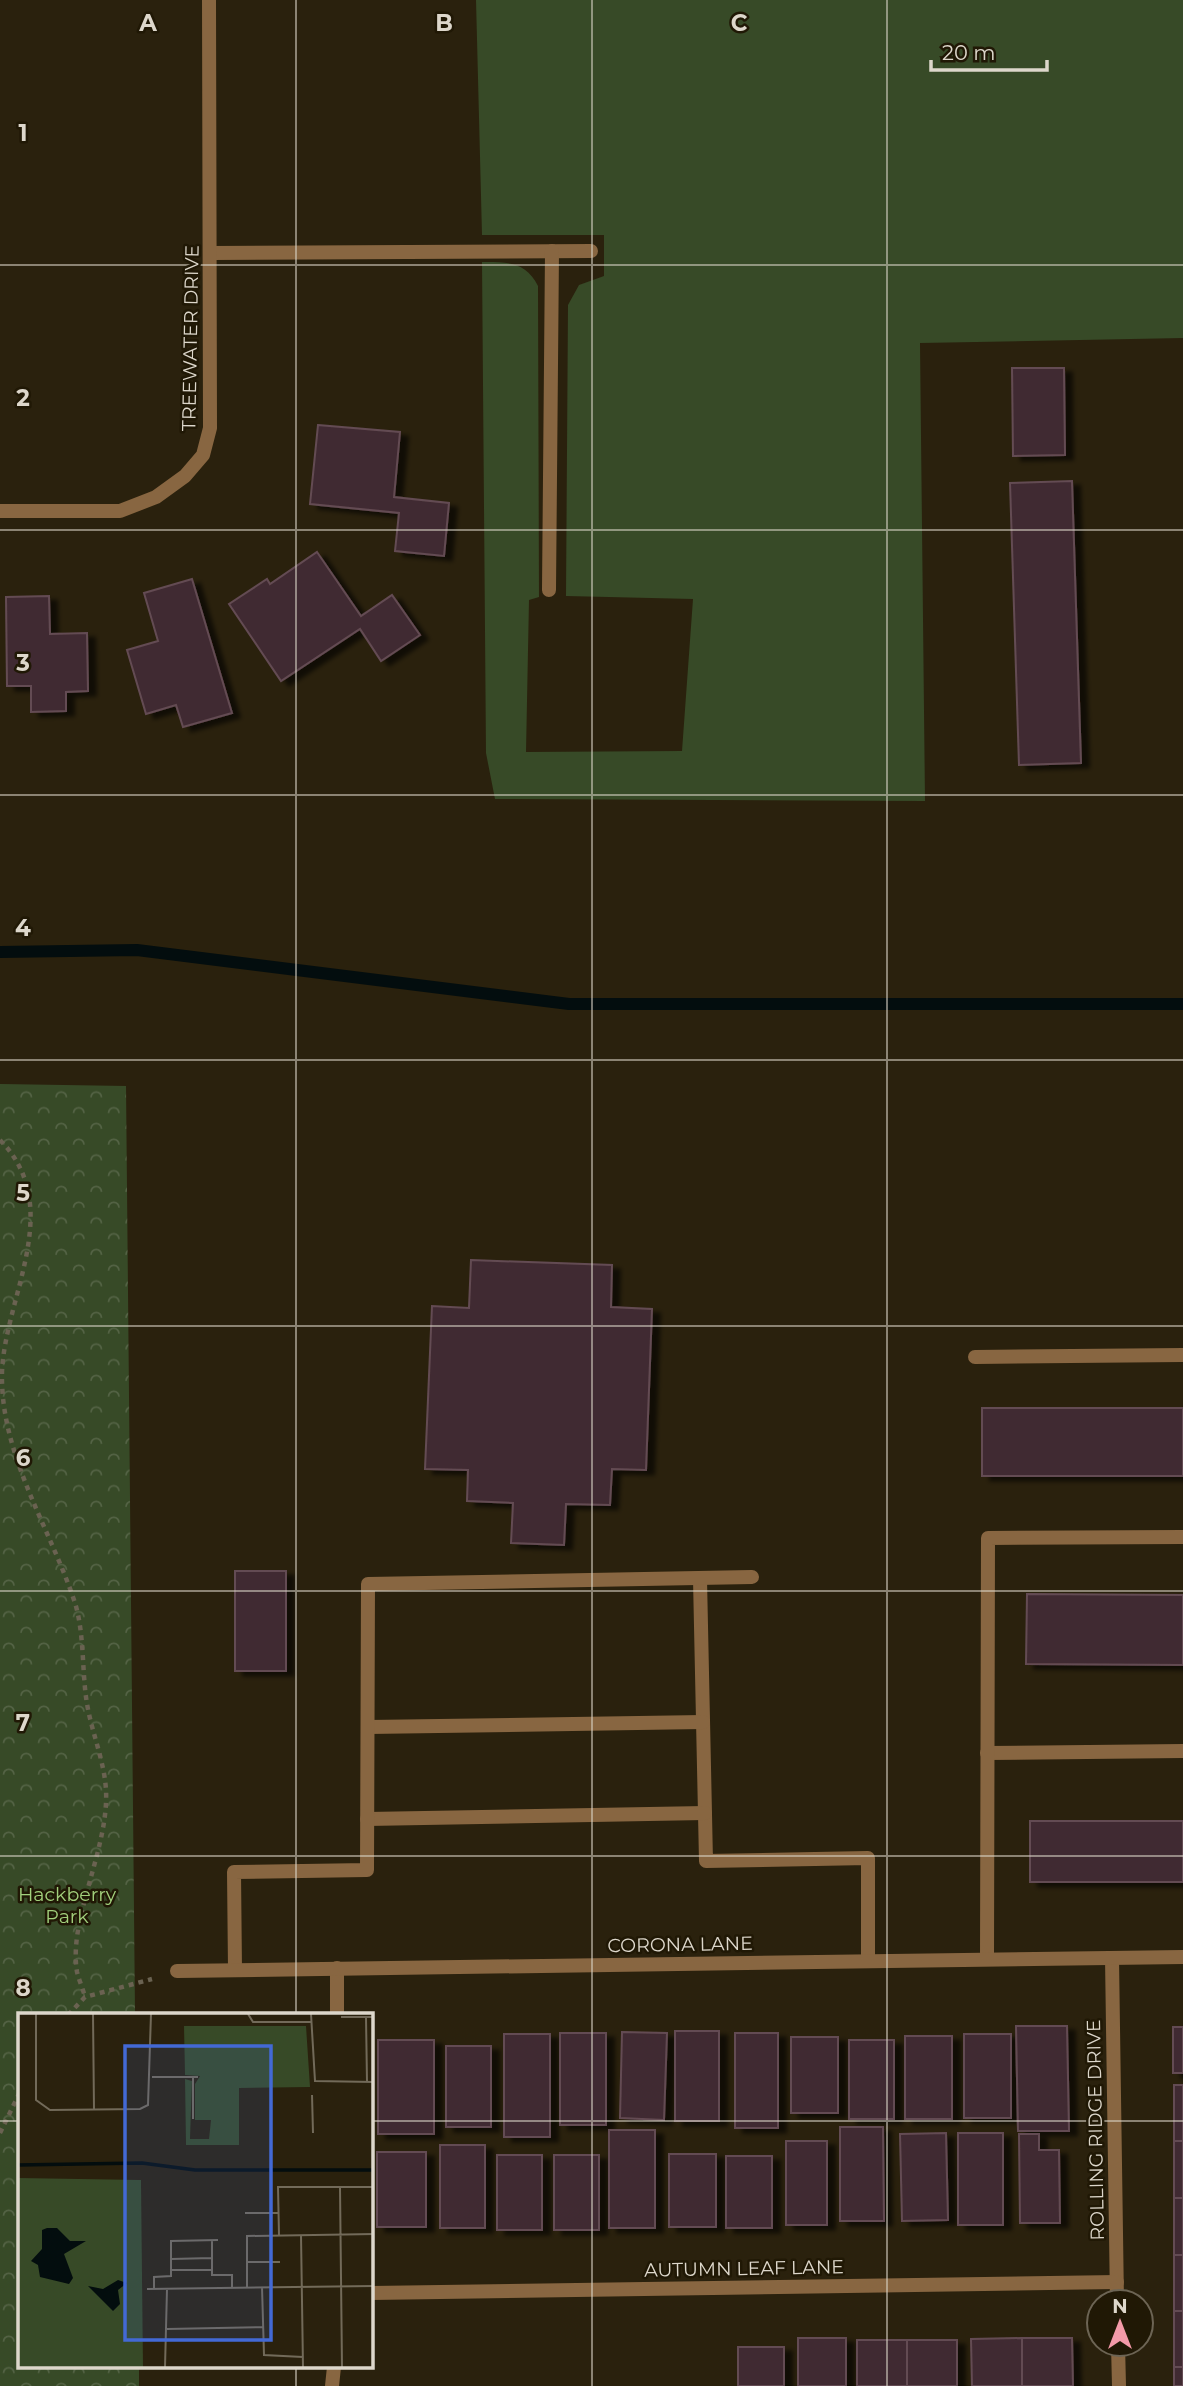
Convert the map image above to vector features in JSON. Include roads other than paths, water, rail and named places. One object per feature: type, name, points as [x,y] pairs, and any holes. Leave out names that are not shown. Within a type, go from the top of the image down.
[{"type":"street","name":"TREEWATER DRIVE","points":[[0,511],[120,511],[156,498],[185,476],[203,455],[210,428],[212,253],[209,0]]},
{"type":"street","points":[[549,590],[552,251]]},
{"type":"street","points":[[212,253],[591,251]]},
{"type":"street","points":[[975,1357],[1183,1355]]},
{"type":"street","points":[[987,1959],[988,1538],[1183,1537]]},
{"type":"street","points":[[236,1970],[234,1872],[367,1870],[368,1584],[752,1577]]},
{"type":"street","points":[[700,1578],[706,1861],[868,1858],[868,1961]]},
{"type":"street","points":[[368,1727],[703,1723]]},
{"type":"street","points":[[987,1753],[1183,1751]]},
{"type":"street","points":[[367,1819],[705,1813]]},
{"type":"street","name":"CORONA LANE","points":[[177,1971],[1183,1957]]},
{"type":"street","name":"ROLLING RIDGE DRIVE","points":[[1112,1958],[1117,2288]]},
{"type":"street","points":[[337,1968],[337,2013]]},
{"type":"street","name":"AUTUMN LEAF LANE","points":[[373,2293],[1117,2282]]},
{"type":"street","points":[[1118,2358],[1119,2386]]},
{"type":"street","points":[[332,2386],[334,2368]]},
{"type":"waterway","points":[[0,952],[137,950],[569,1004],[1183,1004]]},
{"type":"park label","name":"Hackberry Park","points":[[67,1905]]}]
